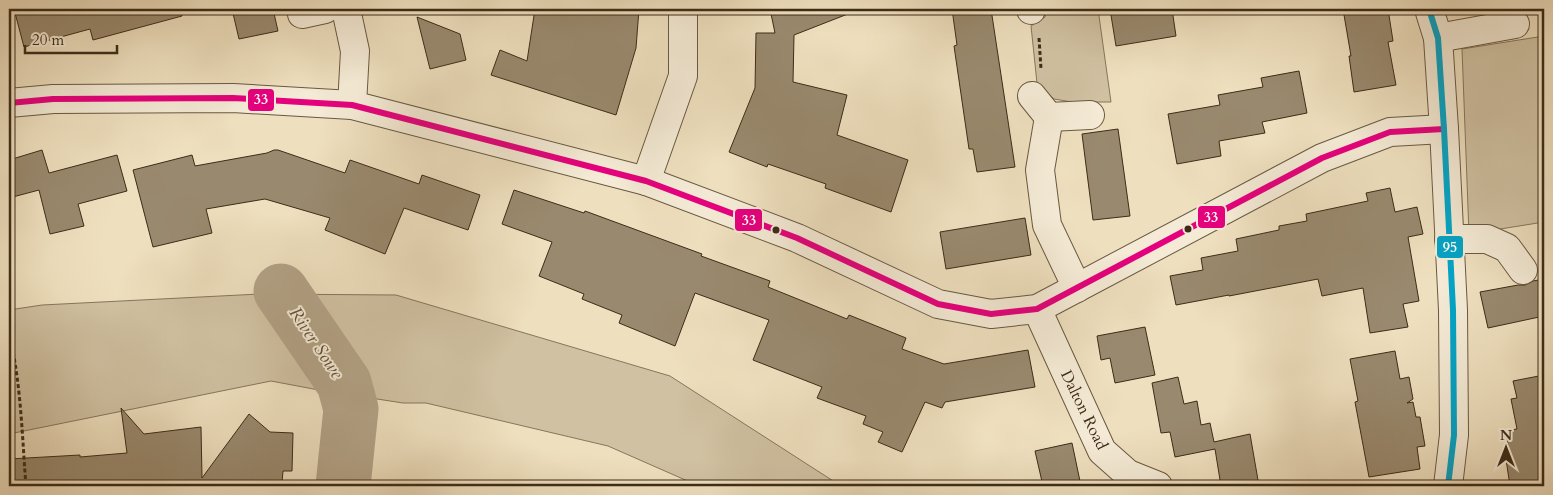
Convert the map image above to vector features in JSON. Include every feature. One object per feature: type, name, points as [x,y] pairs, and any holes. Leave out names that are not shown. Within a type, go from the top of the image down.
[{"type":"street","points":[[346,9],[355,51],[352,105]]},
{"type":"street","points":[[646,181],[683,76],[683,9]]},
{"type":"street","points":[[1429,9],[1438,38],[1453,310],[1454,435],[1448,486]]},
{"type":"street","points":[[1438,38],[1515,24]]},
{"type":"street","points":[[1032,96],[1049,117],[1040,170],[1047,225],[1077,288]]},
{"type":"street","points":[[9,103],[53,98],[233,98],[352,105],[646,181],[797,238],[938,304],[991,314],[1036,309],[1322,158],[1390,132],[1444,129]]},
{"type":"street","points":[[1049,117],[1090,115]]},
{"type":"street","points":[[1449,239],[1487,239],[1506,248],[1523,270]]},
{"type":"street","name":"Dalton Road","points":[[1036,309],[1102,451],[1128,474],[1158,486]]},
{"type":"path","points":[[1031,9],[1039,39],[1042,87],[1032,96]]},
{"type":"path","points":[[9,332],[20,410],[26,486]]},
{"type":"shaded area","points":[[1046,9],[1098,9],[1111,102],[1072,102],[1054,99],[1037,83],[1031,26],[1045,17]]},
{"type":"shaded area","points":[[1544,36],[1544,222],[1469,234],[1462,49]]},
{"type":"shaded area","points":[[260,294],[396,295],[670,376],[841,486],[699,486],[608,446],[426,403],[403,403],[271,381],[9,434],[9,310],[42,305]]},
{"type":"building","points":[[14,9],[181,9],[182,16],[93,40],[90,29],[24,47]]},
{"type":"building","points":[[232,9],[273,9],[278,31],[239,39]]},
{"type":"building","points":[[535,9],[639,9],[636,48],[616,115],[491,75],[500,50],[527,61]]},
{"type":"building","points":[[770,9],[858,9],[794,35],[793,82],[847,95],[837,135],[908,160],[891,212],[825,188],[826,184],[768,164],[767,167],[729,152],[755,88],[756,33],[775,33]]},
{"type":"building","points":[[952,9],[991,9],[1015,167],[977,172],[973,149],[969,149],[954,46],[957,45]]},
{"type":"building","points":[[1110,9],[1172,9],[1176,36],[1116,46]]},
{"type":"building","points":[[1343,9],[1388,9],[1393,41],[1388,42],[1396,85],[1354,92],[1349,56],[1351,56]]},
{"type":"building","points":[[417,17],[460,34],[466,60],[430,69]]},
{"type":"building","points":[[1299,71],[1307,113],[1262,122],[1265,133],[1219,141],[1221,156],[1177,164],[1168,114],[1220,105],[1218,95],[1263,87],[1261,78]]},
{"type":"building","points":[[1118,129],[1130,216],[1093,220],[1082,134]]},
{"type":"building","points":[[42,150],[49,173],[117,155],[127,191],[78,204],[84,226],[50,234],[39,190],[9,198],[9,160]]},
{"type":"building","points":[[274,150],[345,173],[350,160],[419,184],[422,175],[480,195],[468,230],[404,208],[385,254],[325,230],[330,218],[265,199],[206,209],[212,233],[153,247],[133,170],[192,155],[195,166],[267,153]]},
{"type":"building","points":[[1390,188],[1395,212],[1417,207],[1423,234],[1408,237],[1419,301],[1403,304],[1408,327],[1370,333],[1363,288],[1322,296],[1318,279],[1176,305],[1170,276],[1203,270],[1201,258],[1238,251],[1236,239],[1279,230],[1279,226],[1307,221],[1306,214],[1368,201],[1366,193]]},
{"type":"building","points":[[514,190],[584,213],[585,211],[770,281],[768,287],[847,319],[849,315],[906,338],[902,349],[944,364],[1028,350],[1035,387],[945,402],[942,408],[925,402],[902,452],[878,442],[883,432],[863,424],[866,416],[817,398],[822,387],[753,360],[769,320],[695,293],[675,346],[619,323],[622,315],[582,299],[584,294],[539,276],[552,242],[502,224]]},
{"type":"building","points":[[1025,218],[1031,255],[946,269],[940,232]]},
{"type":"building","points":[[1544,279],[1544,316],[1488,328],[1480,292],[1525,285]]},
{"type":"building","points":[[1145,327],[1155,375],[1115,383],[1110,358],[1101,360],[1097,336]]},
{"type":"building","points":[[1395,351],[1400,379],[1409,377],[1413,399],[1407,403],[1413,402],[1416,417],[1420,417],[1425,446],[1417,447],[1420,469],[1369,477],[1355,402],[1358,401],[1350,359]]},
{"type":"building","points":[[1544,375],[1544,486],[1510,486],[1504,446],[1508,445],[1505,431],[1517,429],[1511,399],[1517,398],[1513,381]]},
{"type":"building","points":[[1178,377],[1184,404],[1197,401],[1201,425],[1210,423],[1214,442],[1250,434],[1259,486],[1221,486],[1215,449],[1175,457],[1170,432],[1161,433],[1152,383]]},
{"type":"building","points":[[121,408],[144,434],[201,427],[202,478],[249,414],[270,432],[293,433],[292,471],[283,471],[282,482],[250,481],[250,485],[9,486],[9,459],[80,455],[80,457],[127,453]]},
{"type":"building","points":[[1072,443],[1081,486],[1043,486],[1035,451]]},
{"type":"waterway","name":"River Sowe","points":[[281,291],[344,383],[351,409],[343,486]]},
{"type":"transit line","name":"95","points":[[1429,9],[1438,38],[1453,310],[1454,435],[1448,486]]},
{"type":"transit line","name":"33","points":[[9,103],[53,99],[233,98],[352,105],[646,181],[797,238],[938,304],[991,314],[1037,309],[1322,158],[1390,132],[1444,129]]}]
